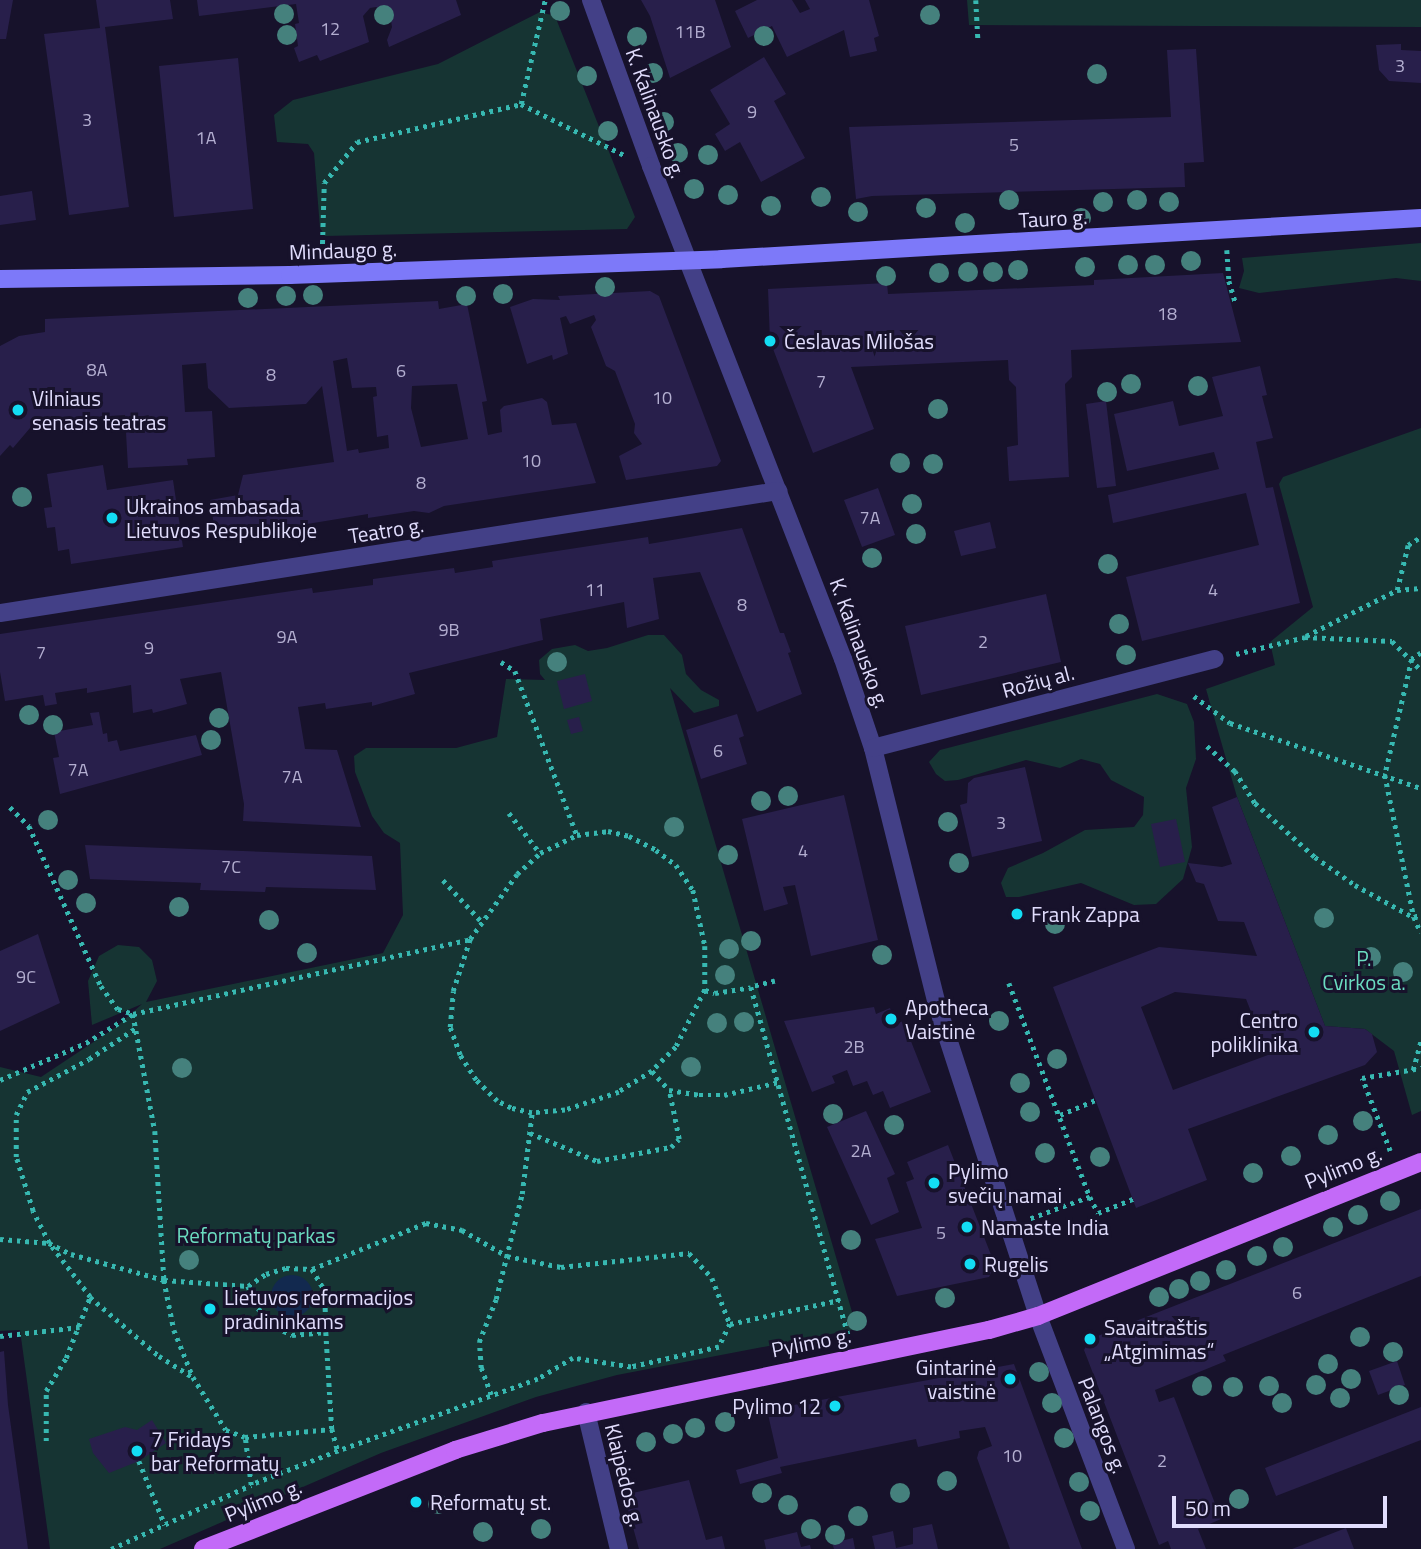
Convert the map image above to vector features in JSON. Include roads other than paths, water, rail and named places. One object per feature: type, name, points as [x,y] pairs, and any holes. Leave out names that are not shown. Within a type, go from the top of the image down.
[{"type":"main road","name":"Tauro g.","points":[[687,260],[1421,218]]},
{"type":"main road","name":"Mindaugo g.","points":[[0,279],[323,274],[687,260]]},
{"type":"main road","name":"Pylimo g.","points":[[203,1549],[455,1450],[586,1412],[989,1330],[1038,1316],[1421,1162]]},
{"type":"street","name":"K. Kalinausko g.","points":[[591,0],[651,166],[834,635],[873,748],[937,1004],[1038,1316]]},
{"type":"street","name":"Teatro g.","points":[[0,613],[778,491]]},
{"type":"street","name":"Rožių al.","points":[[873,748],[1215,659]]},
{"type":"street","name":"Palangos g.","points":[[1038,1316],[1126,1549]]},
{"type":"street","name":"Klaipėdos g.","points":[[586,1412],[620,1549]]},
{"type":"water","points":[[292,1275],[307,1281],[313,1296],[307,1311],[292,1317],[277,1311],[271,1296],[277,1281]]},
{"type":"place","name":"Česlavas Milošas","points":[[770,341]]},
{"type":"place","name":"Vilniaus senasis teatras","points":[[18,410]]},
{"type":"place","name":"Ukrainos ambasada Lietuvos Respublikoje","points":[[112,518]]},
{"type":"place","name":"Frank Zappa","points":[[1017,914]]},
{"type":"place","name":"Apotheca Vaistinė","points":[[891,1019]]},
{"type":"place","name":"Centro poliklinika","points":[[1314,1032]]},
{"type":"place","name":"Pylimo svečių namai","points":[[934,1183]]},
{"type":"place","name":"Namaste India","points":[[967,1227]]},
{"type":"place","name":"Rugelis","points":[[970,1264]]},
{"type":"place","name":"Lietuvos reformacijos pradininkams","points":[[210,1309]]},
{"type":"place","name":"Savaitraštis „Atgimimas“","points":[[1090,1339]]},
{"type":"place","name":"Gintarinė vaistinė","points":[[1010,1379]]},
{"type":"place","name":"Pylimo 12","points":[[835,1406]]},
{"type":"place","name":"7 Fridays bar Reformatų","points":[[137,1451]]},
{"type":"place","name":"Reformatų st.","points":[[416,1502]]},
{"type":"park label","name":"P. Cvirkos a.","points":[[1364,970]]},
{"type":"park label","name":"Reformatų parkas","points":[[256,1235]]}]
